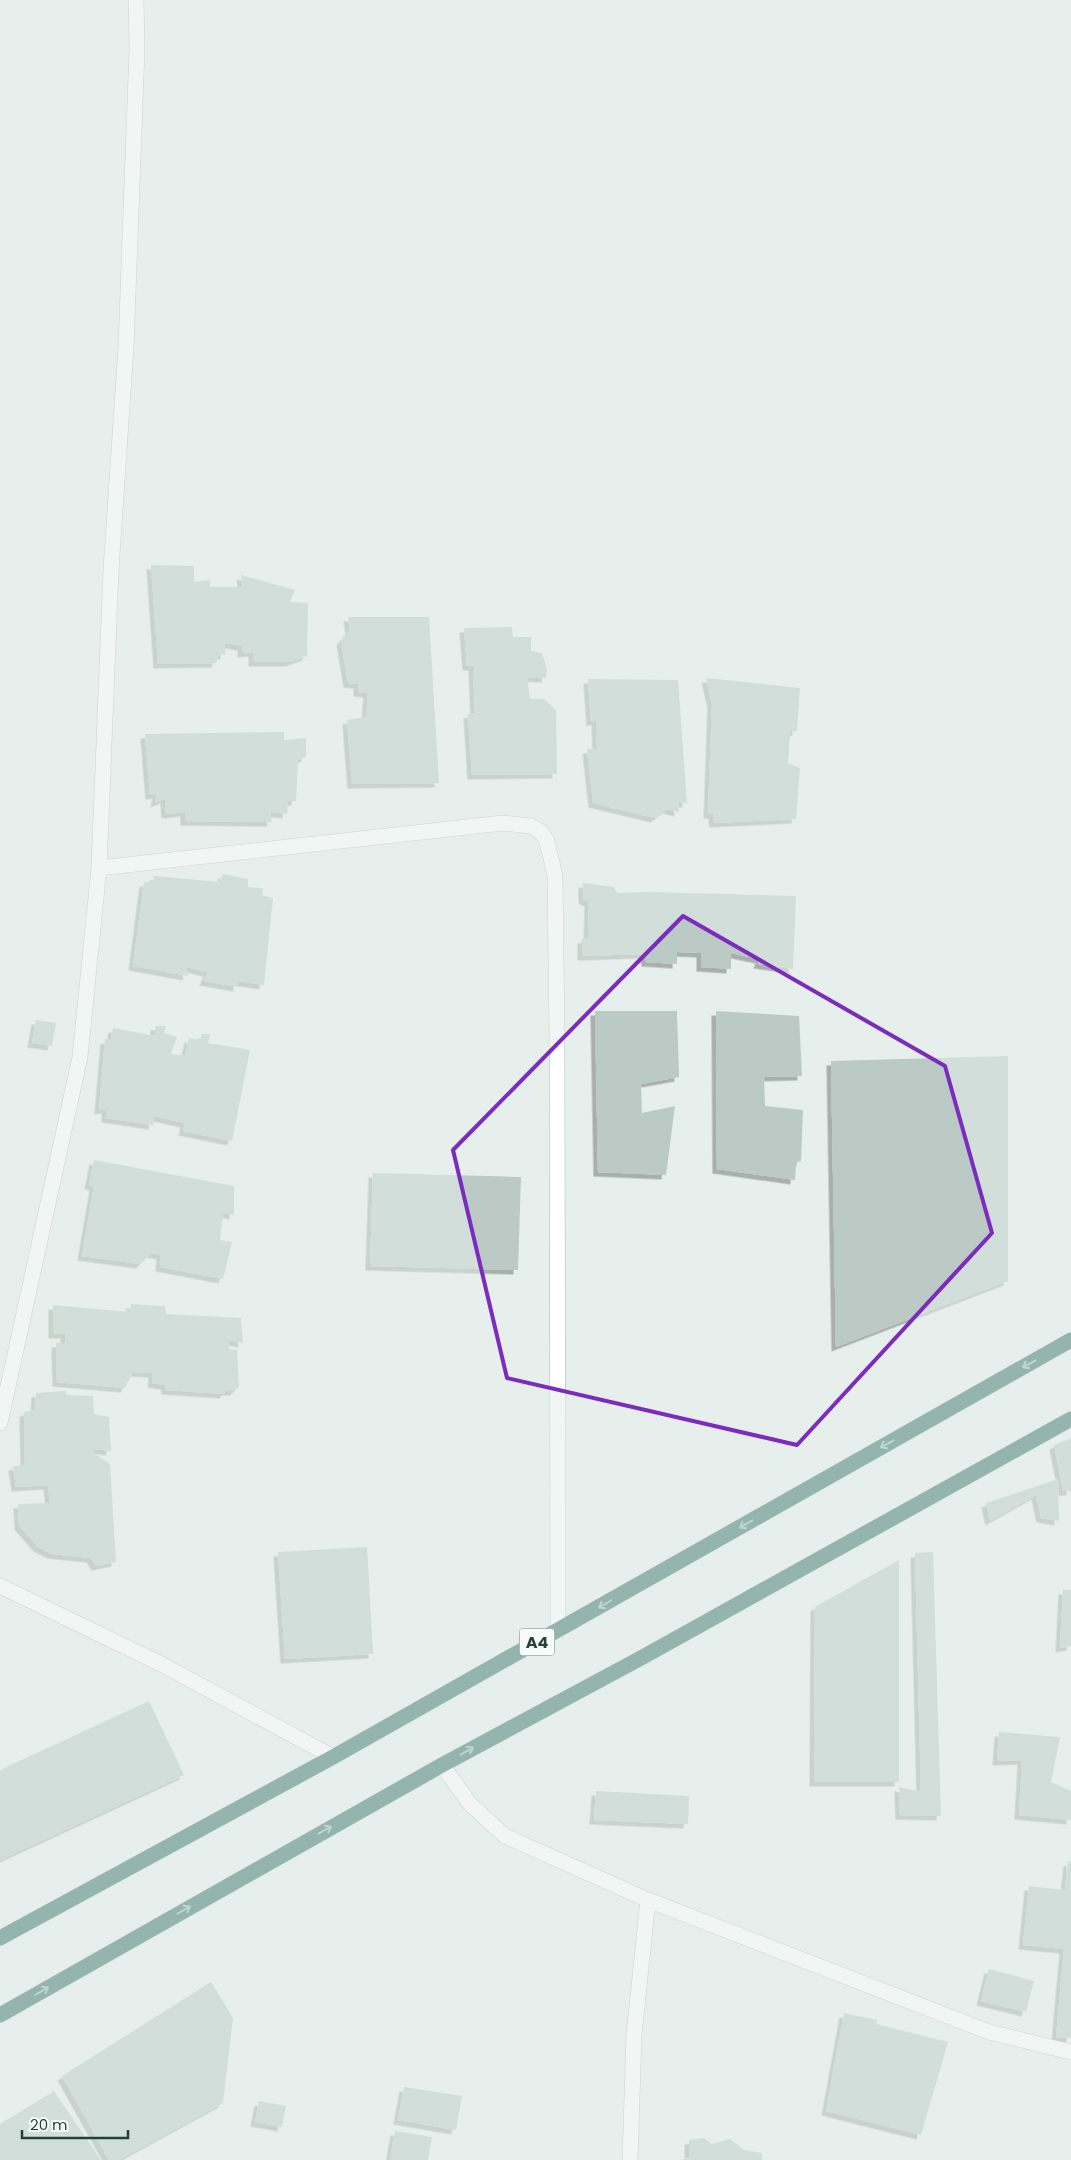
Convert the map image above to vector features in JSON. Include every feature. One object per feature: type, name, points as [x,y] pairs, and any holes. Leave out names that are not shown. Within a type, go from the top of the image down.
[{"type":"highway","name":"A4","points":[[0,1938],[333,1757],[1071,1340]]},
{"type":"highway","points":[[0,2015],[442,1764],[692,1630],[1071,1419]]},
{"type":"street","points":[[0,1423],[80,1057],[99,868],[111,570],[126,347],[137,50],[136,0]]},
{"type":"street","points":[[99,868],[504,823],[531,826],[540,831],[547,840],[555,876],[558,1631]]},
{"type":"street","points":[[0,1586],[161,1664],[333,1757]]},
{"type":"street","points":[[442,1764],[470,1804],[505,1836],[648,1900],[989,2032],[1071,2052]]},
{"type":"street","points":[[630,2160],[634,2035],[648,1900]]},
{"type":"highlighted area","points":[[683,916],[945,1066],[992,1233],[797,1445],[507,1378],[453,1150]]},
{"type":"building","points":[[151,565],[194,566],[194,582],[210,580],[210,587],[243,587],[241,575],[295,590],[290,602],[308,603],[307,656],[290,662],[253,662],[253,652],[242,653],[242,646],[225,643],[225,655],[219,654],[216,663],[158,664]]},
{"type":"building","points":[[348,617],[429,617],[439,783],[352,784],[347,720],[366,717],[368,693],[358,692],[358,684],[348,683],[341,641],[350,630]]},
{"type":"building","points":[[512,627],[513,637],[531,637],[531,651],[542,653],[547,669],[546,678],[527,677],[530,699],[544,699],[556,710],[557,774],[472,775],[468,714],[475,713],[473,666],[467,666],[464,628]]},
{"type":"building","points":[[706,678],[800,688],[797,731],[790,732],[788,763],[800,768],[796,819],[714,823],[713,814],[708,814],[712,704]]},
{"type":"building","points":[[588,679],[678,680],[687,803],[678,802],[679,812],[667,809],[655,818],[593,803],[587,749],[597,749],[596,720],[591,722]]},
{"type":"building","points":[[284,732],[284,740],[306,738],[306,757],[298,760],[296,801],[288,801],[287,814],[270,812],[272,822],[185,821],[185,812],[166,814],[165,799],[155,803],[157,794],[150,795],[145,734]]},
{"type":"building","points":[[223,874],[248,879],[248,887],[263,888],[262,895],[273,898],[264,985],[238,981],[238,987],[204,981],[208,972],[186,967],[188,976],[133,966],[144,882],[153,883],[154,876],[220,882]]},
{"type":"building","points":[[583,883],[614,887],[617,893],[648,892],[796,896],[793,969],[758,964],[760,959],[731,953],[731,969],[701,967],[701,953],[677,952],[677,964],[646,962],[645,954],[582,956],[582,939],[588,938],[589,902],[583,899]]},
{"type":"building","points":[[595,1011],[677,1011],[679,1077],[641,1084],[642,1113],[675,1106],[666,1175],[598,1172]]},
{"type":"building","points":[[716,1011],[799,1016],[802,1076],[764,1077],[765,1106],[803,1110],[801,1161],[796,1162],[795,1180],[717,1169]]},
{"type":"building","points":[[36,1020],[56,1023],[52,1046],[32,1043]]},
{"type":"building","points":[[155,1026],[166,1026],[164,1033],[177,1037],[171,1054],[185,1056],[189,1038],[200,1040],[202,1034],[210,1034],[208,1043],[250,1050],[232,1141],[183,1131],[185,1123],[154,1116],[153,1125],[106,1118],[106,1109],[99,1110],[105,1039],[111,1040],[113,1028],[155,1036]]},
{"type":"building","points":[[1008,1056],[1008,1281],[836,1347],[831,1061]]},
{"type":"building","points":[[94,1160],[234,1186],[234,1215],[223,1213],[220,1240],[232,1242],[223,1279],[160,1267],[161,1255],[151,1253],[140,1264],[82,1256],[94,1186],[89,1185]]},
{"type":"building","points":[[373,1173],[521,1177],[518,1270],[370,1266]]},
{"type":"building","points":[[131,1304],[165,1306],[166,1314],[241,1318],[243,1343],[228,1340],[229,1349],[237,1350],[239,1387],[234,1391],[225,1391],[225,1394],[166,1390],[165,1385],[152,1383],[153,1373],[133,1372],[125,1388],[57,1382],[56,1343],[65,1343],[65,1334],[53,1334],[53,1305],[130,1312]]},
{"type":"building","points":[[65,1391],[67,1395],[93,1396],[94,1414],[109,1417],[111,1451],[94,1449],[94,1453],[110,1464],[116,1562],[96,1566],[91,1558],[52,1554],[38,1547],[19,1525],[18,1504],[50,1503],[48,1485],[16,1487],[13,1466],[25,1465],[24,1412],[35,1410],[36,1393]]},
{"type":"building","points":[[1071,1438],[1071,1491],[1063,1491],[1054,1445]]},
{"type":"building","points":[[1058,1479],[1059,1521],[1041,1518],[1036,1495],[990,1521],[986,1503]]},
{"type":"building","points":[[367,1547],[373,1654],[285,1659],[278,1552]]},
{"type":"building","points":[[933,1552],[941,1816],[900,1815],[899,1787],[921,1792],[915,1553]]},
{"type":"building","points":[[899,1560],[899,1782],[814,1782],[815,1607]]},
{"type":"building","points":[[1063,1590],[1071,1590],[1071,1646],[1060,1648]]},
{"type":"building","points":[[149,1701],[184,1775],[0,1860],[0,1770]]},
{"type":"building","points":[[999,1732],[1060,1737],[1051,1782],[1071,1791],[1071,1820],[1019,1815],[1022,1760],[997,1761]]},
{"type":"building","points":[[596,1791],[689,1796],[688,1824],[594,1820]]},
{"type":"building","points":[[1068,1861],[1071,1862],[1071,2038],[1056,2037],[1064,1949],[1023,1945],[1029,1886],[1065,1890]]},
{"type":"building","points":[[989,1969],[1034,1981],[1026,2012],[981,2001]]},
{"type":"building","points":[[211,1982],[233,2018],[223,2103],[119,2160],[109,2160],[62,2076]]},
{"type":"building","points":[[844,2013],[877,2020],[876,2024],[948,2042],[921,2135],[826,2111]]},
{"type":"building","points":[[404,2087],[462,2096],[456,2130],[398,2120]]},
{"type":"building","points":[[54,2091],[101,2160],[0,2160],[0,2124]]},
{"type":"building","points":[[259,2101],[286,2106],[282,2127],[255,2122]]},
{"type":"building","points":[[395,2131],[432,2137],[428,2160],[390,2160]]},
{"type":"building","points":[[704,2138],[712,2144],[730,2139],[744,2150],[762,2153],[762,2160],[682,2160],[689,2157],[689,2140]]}]
